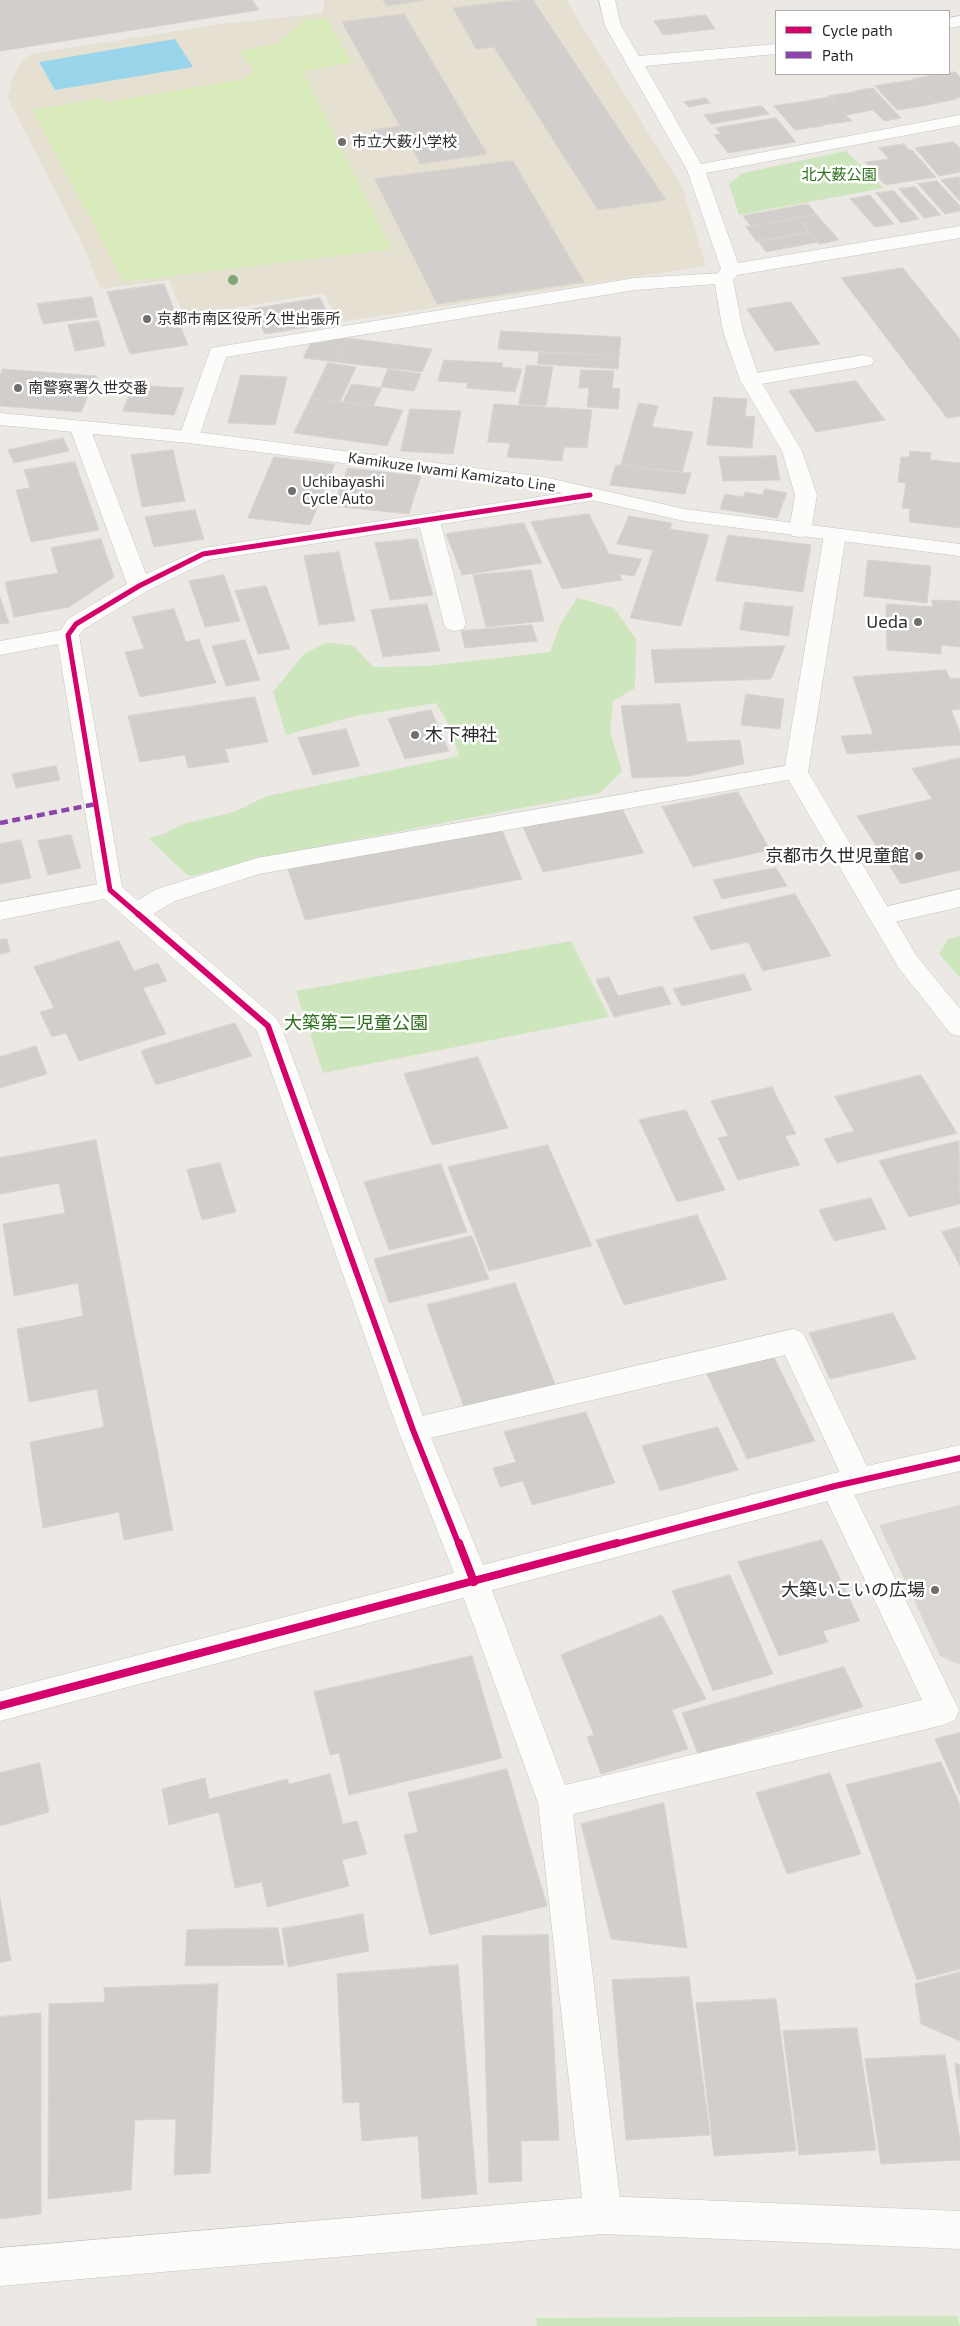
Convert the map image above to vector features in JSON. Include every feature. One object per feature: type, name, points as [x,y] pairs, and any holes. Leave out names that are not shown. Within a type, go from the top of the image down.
[{"type":"street","points":[[607,0],[613,26],[696,170],[727,275],[733,331],[750,380],[792,451],[806,496],[800,531]]},
{"type":"street","points":[[634,62],[775,49]]},
{"type":"street","points":[[696,170],[960,120]]},
{"type":"street","points":[[189,437],[218,352],[635,284],[727,275],[960,232]]},
{"type":"street","points":[[750,380],[864,361]]},
{"type":"street","name":"Kamikuze Iwami Kamizato Line","points":[[0,419],[189,437],[544,483],[684,515],[960,550]]},
{"type":"street","points":[[80,428],[139,586]]},
{"type":"street","points":[[0,648],[68,635],[76,624],[139,586],[203,554],[590,495]]},
{"type":"street","points":[[429,520],[455,624]]},
{"type":"street","points":[[836,534],[796,772],[907,961],[960,1028]]},
{"type":"street","points":[[68,635],[110,890],[268,1026],[413,1430],[474,1582],[555,1804],[603,2215]]},
{"type":"street","points":[[137,912],[166,895],[257,866],[796,772]]},
{"type":"street","points":[[0,911],[110,890]]},
{"type":"street","points":[[881,916],[960,898]]},
{"type":"street","points":[[413,1430],[793,1341],[847,1483],[952,1708],[555,1804]]},
{"type":"street","points":[[0,1706],[847,1483],[960,1458]]},
{"type":"street","points":[[0,2267],[603,2215],[960,2230]]},
{"type":"shaded area","name":"市立大薮小学校","points":[[324,0],[566,0],[682,187],[706,266],[339,322],[324,293],[184,316],[169,280],[101,289],[82,243],[7,97],[14,75],[23,59],[32,54],[221,24],[323,13]]},
{"type":"shaded area","name":"大築いこいの広場","points":[[960,1505],[960,1665],[940,1656],[879,1525]]},
{"type":"green space","points":[[327,18],[352,63],[303,71],[392,249],[124,282],[32,110],[103,98],[106,102],[243,79],[254,71],[238,51],[278,43],[304,20]]},
{"type":"green space","name":"北大薮公園","points":[[846,151],[884,188],[739,215],[729,184],[743,173]]},
{"type":"green space","points":[[577,598],[614,608],[636,639],[635,688],[613,701],[610,732],[622,771],[600,793],[270,856],[192,876],[187,875],[148,838],[164,834],[183,824],[234,812],[267,796],[459,756],[450,727],[436,703],[355,716],[286,735],[273,692],[304,654],[327,642],[354,646],[373,667],[428,666],[550,652],[560,625]]},
{"type":"green space","points":[[960,936],[960,978],[939,954],[948,939]]},
{"type":"green space","name":"大築第二児童公園","points":[[571,941],[609,1017],[323,1073],[296,991]]},
{"type":"green space","points":[[957,2316],[960,2326],[537,2326],[536,2318]]},
{"type":"water","points":[[175,39],[193,67],[55,90],[39,62]]},
{"type":"building","points":[[0,0],[252,0],[259,10],[0,51]]},
{"type":"building","points":[[383,0],[426,0],[387,6]]},
{"type":"building","points":[[533,0],[666,200],[598,210],[494,47],[476,49],[453,8]]},
{"type":"building","points":[[404,14],[487,154],[420,164],[408,140],[379,144],[371,130],[400,126],[342,22]]},
{"type":"building","points":[[706,15],[715,29],[663,35],[654,21]]},
{"type":"building","points":[[955,72],[960,77],[960,97],[956,98],[934,75],[950,75],[950,73]]},
{"type":"building","points":[[934,75],[957,99],[936,103],[913,79]]},
{"type":"building","points":[[914,80],[937,103],[917,107],[894,83]]},
{"type":"building","points":[[894,83],[917,107],[897,110],[875,86]]},
{"type":"building","points":[[873,88],[901,118],[884,121],[855,91]]},
{"type":"building","points":[[856,92],[873,110],[846,115],[829,96]]},
{"type":"building","points":[[831,97],[852,121],[822,125],[802,102]]},
{"type":"building","points":[[706,98],[710,103],[689,107],[684,102]]},
{"type":"building","points":[[802,102],[823,126],[795,130],[774,106]]},
{"type":"building","points":[[762,106],[769,114],[711,124],[704,115]]},
{"type":"building","points":[[776,118],[796,142],[728,153],[714,135],[721,134],[716,128]]},
{"type":"building","points":[[954,142],[960,148],[960,172],[939,176],[915,148]]},
{"type":"building","points":[[904,144],[909,150],[912,150],[936,177],[885,185],[865,162],[889,159],[879,148]]},
{"type":"building","points":[[513,161],[584,282],[437,304],[375,179]]},
{"type":"building","points":[[960,178],[960,201],[941,180]]},
{"type":"building","points":[[937,181],[960,206],[960,211],[945,214],[918,184]]},
{"type":"building","points":[[915,187],[941,215],[924,218],[899,189]]},
{"type":"building","points":[[894,191],[919,219],[901,223],[876,193]]},
{"type":"building","points":[[870,195],[894,224],[875,227],[850,199]]},
{"type":"building","points":[[808,204],[817,215],[751,226],[743,216]]},
{"type":"building","points":[[817,215],[839,240],[819,244],[797,218]]},
{"type":"building","points":[[797,218],[810,232],[757,242],[746,227]]},
{"type":"building","points":[[810,232],[818,242],[766,252],[758,241]]},
{"type":"building","points":[[903,268],[960,339],[960,416],[947,418],[841,278]]},
{"type":"building","name":"京都市南区役所 久世出張所","points":[[164,284],[188,345],[130,354],[107,292]]},
{"type":"building","points":[[92,297],[97,317],[43,324],[37,304]]},
{"type":"building","points":[[320,298],[333,323],[265,334],[253,309]]},
{"type":"building","points":[[791,302],[820,344],[775,351],[747,309]]},
{"type":"building","points":[[99,321],[105,346],[75,351],[68,325]]},
{"type":"building","points":[[501,331],[621,337],[619,356],[498,349]]},
{"type":"building","points":[[347,338],[336,362],[303,358],[310,344]]},
{"type":"building","points":[[347,338],[432,349],[422,372],[336,362]]},
{"type":"building","points":[[539,352],[619,356],[618,369],[538,364]]},
{"type":"building","points":[[444,360],[503,363],[502,367],[522,369],[515,392],[466,388],[468,383],[438,381]]},
{"type":"building","points":[[328,363],[356,367],[340,402],[311,398]]},
{"type":"building","points":[[527,365],[553,367],[546,406],[519,404]]},
{"type":"building","points":[[3,369],[97,376],[81,412],[0,406],[0,376]]},
{"type":"building","points":[[388,369],[421,374],[414,391],[381,387]]},
{"type":"building","points":[[581,370],[614,371],[612,388],[620,389],[618,409],[587,407],[589,388],[579,388]]},
{"type":"building","points":[[241,375],[287,377],[275,425],[228,423]]},
{"type":"building","points":[[856,381],[885,420],[816,432],[789,391]]},
{"type":"building","points":[[352,384],[382,388],[373,406],[343,402]]},
{"type":"building","points":[[133,385],[184,388],[174,415],[123,411]]},
{"type":"building","points":[[714,397],[747,399],[745,416],[755,417],[752,448],[707,445]]},
{"type":"building","points":[[311,398],[403,410],[387,446],[294,433]]},
{"type":"building","points":[[639,403],[658,406],[652,427],[693,432],[682,473],[621,465]]},
{"type":"building","points":[[494,404],[592,410],[587,448],[564,447],[562,461],[507,457],[510,443],[488,442]]},
{"type":"building","points":[[410,409],[461,411],[453,454],[401,451]]},
{"type":"building","points":[[63,438],[69,451],[14,463],[8,450]]},
{"type":"building","points":[[173,450],[185,501],[142,507],[131,455]]},
{"type":"building","points":[[910,451],[931,453],[930,460],[960,463],[960,528],[909,522],[910,509],[902,508],[906,483],[898,482],[901,457],[909,457]]},
{"type":"building","points":[[776,456],[780,480],[723,481],[719,457]]},
{"type":"building","name":"Uchibayashi Cycle Auto","points":[[274,457],[335,464],[310,525],[248,518]]},
{"type":"building","points":[[75,462],[99,530],[31,542],[16,490],[30,488],[24,470]]},
{"type":"building","points":[[616,465],[691,473],[685,494],[610,485]]},
{"type":"building","points":[[348,468],[421,476],[409,514],[333,506]]},
{"type":"building","points":[[765,489],[787,493],[777,518],[720,509],[725,494],[744,497],[745,492],[762,495]]},
{"type":"building","points":[[195,510],[204,539],[154,547],[145,517]]},
{"type":"building","points":[[589,514],[609,554],[642,559],[634,576],[619,574],[622,580],[562,589],[531,522]]},
{"type":"building","points":[[629,516],[672,523],[670,529],[709,535],[681,626],[630,618],[653,550],[617,544]]},
{"type":"building","points":[[524,523],[542,563],[462,575],[446,534]]},
{"type":"building","points":[[728,535],[811,545],[803,592],[716,581]]},
{"type":"building","points":[[101,539],[114,577],[69,607],[14,617],[5,582],[58,573],[51,548]]},
{"type":"building","points":[[417,539],[433,595],[390,600],[375,543]]},
{"type":"building","points":[[339,552],[355,621],[319,625],[304,556]]},
{"type":"building","points":[[868,560],[931,566],[927,603],[864,596]]},
{"type":"building","points":[[531,570],[544,621],[486,627],[473,575]]},
{"type":"building","points":[[224,575],[240,621],[205,627],[189,581]]},
{"type":"building","points":[[266,586],[290,649],[258,654],[235,591]]},
{"type":"building","points":[[0,597],[9,623],[0,624]]},
{"type":"building","points":[[932,600],[960,601],[960,647],[941,645],[941,654],[887,650],[886,604],[933,607]]},
{"type":"building","points":[[745,602],[793,607],[789,636],[740,630]]},
{"type":"building","points":[[427,604],[440,651],[383,657],[371,610]]},
{"type":"building","points":[[174,609],[186,642],[199,639],[216,683],[140,697],[125,652],[144,649],[132,617]]},
{"type":"building","points":[[532,625],[537,641],[465,648],[461,631]]},
{"type":"building","points":[[245,640],[260,680],[226,686],[212,646]]},
{"type":"building","points":[[785,646],[771,679],[655,683],[651,650]]},
{"type":"building","points":[[946,670],[950,679],[960,678],[960,709],[951,710],[960,732],[960,745],[847,754],[841,736],[873,734],[853,677]]},
{"type":"building","points":[[746,694],[784,699],[780,729],[741,725]]},
{"type":"building","points":[[255,697],[268,742],[225,749],[229,762],[188,768],[185,755],[140,762],[128,716]]},
{"type":"building","points":[[680,704],[687,742],[740,740],[744,764],[689,776],[632,778],[621,706]]},
{"type":"building","points":[[431,710],[449,751],[405,759],[388,719]]},
{"type":"building","points":[[346,729],[360,766],[313,775],[298,738]]},
{"type":"building","points":[[960,758],[960,870],[901,884],[857,816],[932,799],[912,769]]},
{"type":"building","points":[[56,766],[60,780],[16,788],[12,774]]},
{"type":"building","points":[[738,792],[770,850],[693,867],[662,807]]},
{"type":"building","points":[[622,808],[644,853],[543,872],[523,827]]},
{"type":"building","points":[[502,830],[522,879],[305,920],[288,869]]},
{"type":"building","points":[[71,835],[81,868],[48,875],[38,841]]},
{"type":"building","points":[[21,840],[31,878],[0,884],[0,844]]},
{"type":"building","points":[[776,868],[787,886],[722,899],[713,880]]},
{"type":"building","points":[[795,894],[831,956],[763,971],[748,942],[711,950],[693,917]]},
{"type":"building","points":[[7,939],[10,952],[0,954],[0,940]]},
{"type":"building","points":[[119,941],[134,971],[158,963],[167,981],[143,988],[166,1034],[79,1061],[66,1033],[52,1037],[40,1012],[54,1008],[34,967]]},
{"type":"building","points":[[744,974],[752,990],[682,1006],[673,989]]},
{"type":"building","points":[[609,977],[618,996],[662,986],[671,1004],[614,1017],[596,980]]},
{"type":"building","points":[[235,1023],[252,1056],[156,1085],[141,1051]]},
{"type":"building","points":[[36,1046],[47,1074],[0,1088],[0,1057]]},
{"type":"building","points":[[478,1057],[508,1128],[432,1145],[404,1074]]},
{"type":"building","points":[[921,1075],[957,1133],[837,1163],[824,1139],[854,1131],[835,1097]]},
{"type":"building","points":[[772,1087],[796,1134],[785,1136],[800,1165],[738,1180],[718,1138],[728,1136],[711,1101]]},
{"type":"building","points":[[686,1110],[725,1190],[677,1202],[639,1120]]},
{"type":"building","points":[[96,1140],[173,1530],[124,1540],[119,1512],[43,1528],[30,1442],[104,1427],[97,1389],[29,1402],[17,1329],[83,1316],[78,1283],[14,1296],[3,1224],[65,1213],[59,1183],[0,1194],[0,1158]]},
{"type":"building","points":[[959,1141],[960,1204],[909,1217],[879,1161]]},
{"type":"building","points":[[548,1145],[592,1246],[489,1271],[448,1167]]},
{"type":"building","points":[[220,1163],[236,1212],[202,1220],[187,1170]]},
{"type":"building","points":[[441,1164],[467,1232],[389,1250],[364,1182]]},
{"type":"building","points":[[871,1198],[886,1229],[834,1241],[819,1210]]},
{"type":"building","points":[[697,1215],[727,1279],[624,1305],[596,1240]]},
{"type":"building","points":[[960,1227],[960,1266],[942,1232]]},
{"type":"building","points":[[472,1236],[489,1279],[389,1303],[374,1259]]},
{"type":"building","points":[[515,1283],[555,1384],[464,1407],[427,1305]]},
{"type":"building","points":[[893,1313],[916,1359],[830,1379],[809,1333]]},
{"type":"building","points":[[773,1355],[815,1441],[747,1459],[706,1372]]},
{"type":"building","points":[[586,1412],[615,1483],[532,1505],[523,1481],[500,1487],[493,1468],[516,1462],[504,1432]]},
{"type":"building","points":[[718,1427],[738,1470],[660,1491],[642,1446]]},
{"type":"building","points":[[822,1540],[860,1621],[823,1631],[828,1642],[779,1656],[738,1562]]},
{"type":"building","points":[[730,1575],[773,1674],[713,1691],[672,1591]]},
{"type":"building","points":[[662,1615],[706,1699],[672,1710],[688,1749],[601,1774],[587,1737],[594,1735],[561,1655]]},
{"type":"building","points":[[472,1656],[502,1758],[349,1795],[339,1753],[330,1755],[314,1692]]},
{"type":"building","points":[[844,1667],[863,1707],[698,1754],[682,1713]]},
{"type":"building","points":[[960,1733],[960,1795],[935,1739]]},
{"type":"building","points":[[941,1762],[960,1805],[960,1969],[917,1980],[846,1785]]},
{"type":"building","points":[[40,1763],[49,1812],[0,1826],[0,1773]]},
{"type":"building","points":[[507,1769],[547,1906],[430,1935],[404,1835],[418,1832],[408,1793]]},
{"type":"building","points":[[830,1773],[861,1854],[787,1874],[756,1793]]},
{"type":"building","points":[[330,1774],[343,1824],[357,1821],[367,1854],[342,1860],[349,1886],[267,1907],[262,1882],[235,1888],[219,1812],[169,1825],[162,1789],[205,1778],[209,1799],[287,1779],[289,1784]]},
{"type":"building","points":[[664,1803],[687,1948],[611,1939],[581,1824]]},
{"type":"building","points":[[0,1898],[11,1960],[0,1963]]},
{"type":"building","points":[[363,1914],[369,1951],[288,1967],[282,1929]]},
{"type":"building","points":[[278,1928],[284,1965],[185,1966],[187,1930]]},
{"type":"building","points":[[548,1935],[559,2140],[521,2141],[522,2181],[489,2183],[482,1936]]},
{"type":"building","points":[[458,1965],[477,2194],[422,2199],[418,2136],[362,2141],[359,2102],[343,2103],[337,1974]]},
{"type":"building","points":[[960,1972],[960,2041],[921,2024],[915,1984]]},
{"type":"building","points":[[689,1977],[710,2135],[626,2140],[612,1980]]},
{"type":"building","points":[[218,1984],[210,2173],[174,2175],[176,2119],[135,2120],[131,2190],[48,2199],[49,2004],[105,2002],[104,1988]]},
{"type":"building","points":[[776,1999],[796,2151],[714,2156],[696,2003]]},
{"type":"building","points":[[41,2013],[41,2214],[0,2219],[0,2017]]},
{"type":"building","points":[[857,2028],[876,2150],[799,2155],[783,2031]]},
{"type":"building","points":[[945,2055],[960,2140],[960,2160],[881,2164],[865,2059]]},
{"type":"building","points":[[955,2063],[960,2065],[960,2101]]},
{"type":"marked path","points":[[0,823],[96,804]]},
{"type":"cycle path","points":[[474,1582],[413,1430],[268,1026],[110,890],[68,635],[76,624],[139,586],[203,554],[590,495]]},
{"type":"cycle path","points":[[0,1706],[835,1486],[960,1458]]},
{"type":"place","name":"市立大薮小学校","points":[[342,142]]},
{"type":"place","name":"京都市南区役所 久世出張所","points":[[147,319]]},
{"type":"place","name":"南警察署久世交番","points":[[18,388]]},
{"type":"place","name":"Uchibayashi Cycle Auto","points":[[292,491]]},
{"type":"place","name":"Ueda","points":[[918,622]]},
{"type":"place","name":"木下神社","points":[[415,735]]},
{"type":"place","name":"京都市久世児童館","points":[[919,856]]},
{"type":"place","name":"大築いこいの広場","points":[[935,1590]]}]
